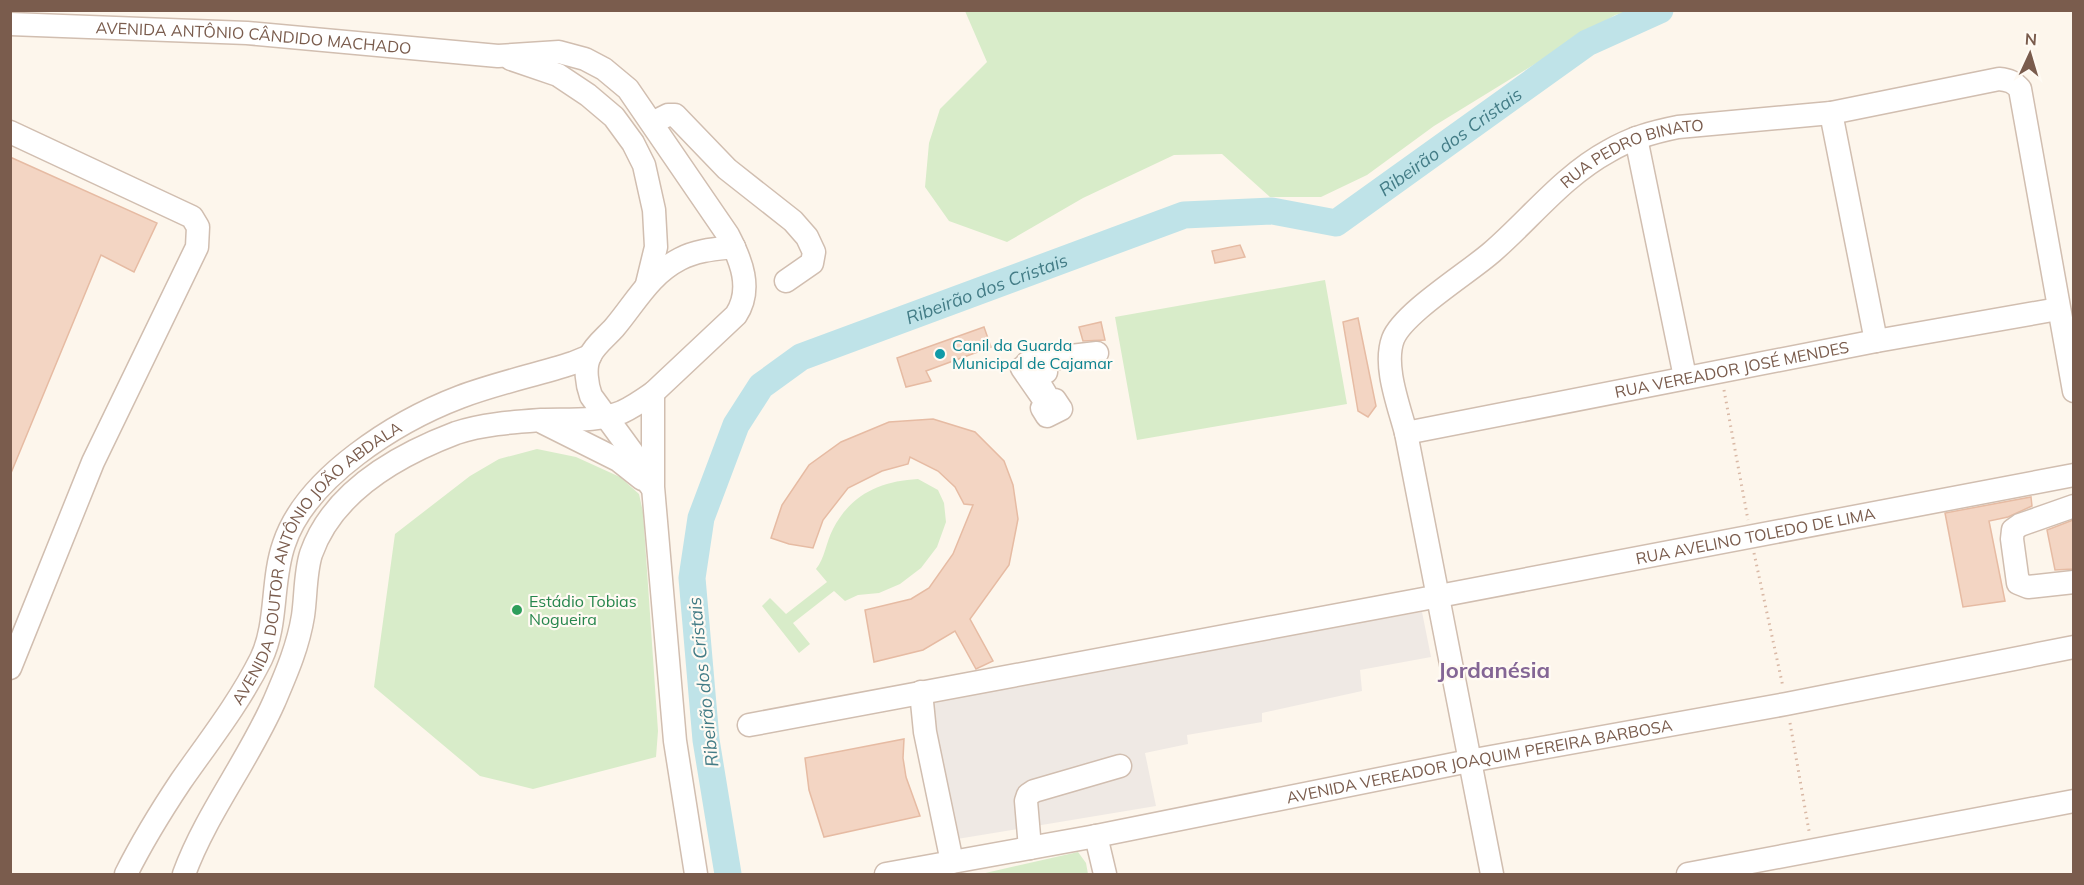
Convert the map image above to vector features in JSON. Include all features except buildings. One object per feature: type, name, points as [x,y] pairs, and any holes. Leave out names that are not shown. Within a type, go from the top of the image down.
[{"type":"street","name":"AVENIDA ANTÔNIO CÂNDIDO MACHADO","points":[[10,24],[247,33],[498,56],[559,52],[585,59],[604,69],[628,89],[652,123],[734,247],[744,279],[746,294],[743,305],[726,326],[653,393]]},
{"type":"street","name":"AVENIDA ANTÔNIO CÂNDIDO MACHADO","points":[[498,56],[533,65],[558,75],[588,94],[614,117],[633,143],[644,165],[654,210],[656,247],[647,284]]},
{"type":"street","name":"RUA PEDRO BINATO","points":[[1492,874],[1390,360],[1395,336],[1411,316],[1492,252],[1577,172],[1609,151],[1636,138],[1677,127],[1831,113],[2000,79],[2015,82],[2020,88],[2058,309]]},
{"type":"street","points":[[1831,113],[1876,341]]},
{"type":"street","points":[[652,123],[668,115],[675,116],[727,169],[793,221],[807,237],[814,252],[812,263],[786,281]]},
{"type":"street","points":[[10,132],[192,217],[198,227],[197,247],[93,462],[10,668]]},
{"type":"street","points":[[1636,138],[1685,378]]},
{"type":"street","points":[[651,486],[632,452],[591,396],[587,386],[590,356],[628,311],[647,284],[664,269],[681,258],[695,253],[734,247]]},
{"type":"street","points":[[2058,309],[2073,391]]},
{"type":"street","name":"RUA VEREADOR JOSÉ MENDES","points":[[1406,433],[1876,341],[2058,309]]},
{"type":"street","points":[[1045,424],[1068,409],[1044,376],[1062,357],[1097,353]]},
{"type":"street","name":"AVENIDA DOUTOR ANTÔNIO JOÃO ABDALA","points":[[126,874],[159,814],[210,742],[262,658],[268,637],[284,542],[297,517],[322,484],[346,462],[420,416],[460,397],[590,356]]},
{"type":"street","points":[[653,393],[651,486],[675,741],[696,874]]},
{"type":"street","name":"AVENIDA DOUTOR ANTÔNIO JOÃO ABDALA","points":[[184,874],[208,824],[273,705],[298,640],[312,553],[322,532],[342,502],[366,481],[426,444],[462,431],[540,420],[575,420],[607,416],[621,412],[653,393]]},
{"type":"street","points":[[540,420],[618,460],[651,486]]},
{"type":"street","name":"RUA AVELINO TOLEDO DE LIMA","points":[[749,725],[2073,475]]},
{"type":"street","points":[[2073,506],[2020,525],[2013,530],[2012,538],[2018,583],[2028,587],[2073,582]]},
{"type":"street","name":"AVENIDA VEREADOR JOAQUIM PEREIRA BARBOSA","points":[[886,874],[1096,836],[1468,761],[1786,704],[2073,646]]},
{"type":"street","points":[[921,692],[925,732],[952,862]]},
{"type":"street","points":[[1030,848],[1026,801],[1028,795],[1034,791],[1120,766]]},
{"type":"street","points":[[1688,874],[2073,801]]},
{"type":"street","points":[[1096,836],[1105,874]]},
{"type":"path","points":[[1786,704],[1813,850]]},
{"type":"shaded area","points":[[1422,612],[1431,657],[1360,670],[1362,691],[1262,713],[1262,722],[1187,735],[1188,744],[1145,753],[1156,806],[957,839],[928,703],[1237,644]]},
{"type":"green space","points":[[965,11],[1631,11],[1615,15],[1434,126],[1367,175],[1321,197],[1270,197],[1222,154],[1174,155],[1083,198],[1007,242],[949,221],[925,187],[929,143],[940,109],[987,62]]},
{"type":"green space","points":[[1325,280],[1347,404],[1137,440],[1115,317]]},
{"type":"green space","name":"Estádio Tobias Nogueira","points":[[537,449],[576,457],[620,477],[639,494],[643,512],[658,731],[656,757],[533,789],[480,776],[374,687],[395,534],[470,476],[499,459]]},
{"type":"green space","points":[[918,479],[938,490],[944,503],[946,522],[937,547],[921,568],[900,584],[879,593],[858,595],[845,601],[834,591],[793,623],[810,644],[799,653],[762,606],[770,598],[786,614],[827,582],[816,569],[840,517],[858,498],[880,486]]},
{"type":"green space","points":[[1078,852],[1086,863],[1088,874],[981,874]]},
{"type":"waterway","name":"Ribeirão dos Cristais","points":[[728,874],[706,740],[692,578],[701,518],[736,425],[761,386],[801,357],[1184,215],[1272,211],[1336,223],[1587,43],[1660,10]]},
{"type":"place","name":"Canil da Guarda Municipal de Cajamar","points":[[940,354]]},
{"type":"place","name":"Estádio Tobias Nogueira","points":[[517,610]]},
{"type":"district","name":"Jordanésia","points":[[1494,670]]}]
